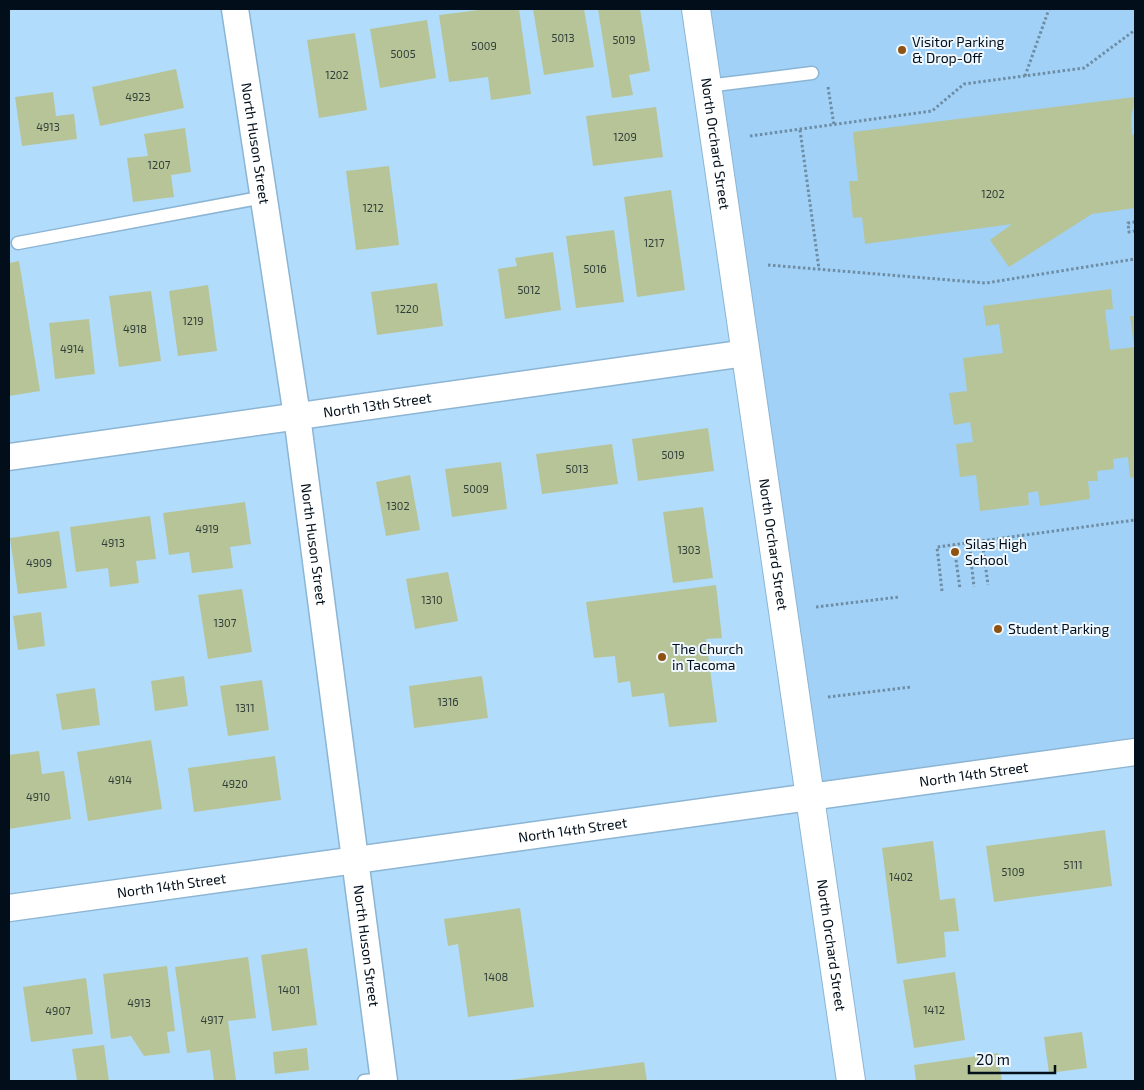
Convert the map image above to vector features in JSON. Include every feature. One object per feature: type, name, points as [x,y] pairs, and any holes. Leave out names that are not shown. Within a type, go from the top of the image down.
[{"type":"street","name":"North Huson Street","points":[[235,9],[297,416],[354,859],[377,1080]]},
{"type":"street","name":"North Orchard Street","points":[[696,9],[851,1081]]},
{"type":"street","name":"North 13th Street","points":[[9,457],[746,352]]},
{"type":"street","name":"North 14th Street","points":[[9,908],[1135,752]]},
{"type":"lane","points":[[707,86],[812,73]]},
{"type":"lane","points":[[18,243],[264,197]]},
{"type":"path","points":[[1025,76],[1049,9]]},
{"type":"path","points":[[750,136],[932,112],[964,84],[1084,68],[1135,30]]},
{"type":"path","points":[[826,81],[834,125]]},
{"type":"path","points":[[800,130],[820,269]]},
{"type":"path","points":[[1135,222],[1128,223],[1129,232],[1135,231]]},
{"type":"path","points":[[768,266],[986,283],[1135,259]]},
{"type":"path","points":[[942,591],[937,547],[1135,520]]},
{"type":"path","points":[[982,540],[988,585]]},
{"type":"path","points":[[969,542],[974,587]]},
{"type":"path","points":[[954,545],[960,589]]},
{"type":"path","points":[[816,608],[899,597]]},
{"type":"path","points":[[828,697],[911,687]]},
{"type":"shaded area","name":"Silas High School","points":[[696,9],[1135,9],[1135,752],[810,798]]},
{"type":"building","points":[[487,9],[519,9],[531,94],[491,100],[488,77],[449,82],[439,15]]},
{"type":"building","points":[[533,9],[584,9],[594,67],[544,75]]},
{"type":"building","points":[[598,9],[640,9],[650,71],[629,75],[633,95],[612,98]]},
{"type":"building","points":[[427,20],[436,78],[380,88],[370,29]]},
{"type":"building","points":[[355,33],[367,110],[319,118],[307,40]]},
{"type":"building","points":[[176,69],[184,108],[100,126],[92,87]]},
{"type":"building","points":[[53,92],[56,116],[74,114],[77,139],[22,146],[15,97]]},
{"type":"building","points":[[1135,97],[1131,118],[1132,135],[1135,134],[1135,208],[1092,214],[1009,267],[990,240],[1012,224],[865,244],[862,217],[853,218],[849,181],[858,181],[853,132]]},
{"type":"building","points":[[656,107],[663,157],[593,166],[586,116]]},
{"type":"building","points":[[185,128],[191,172],[171,175],[174,197],[133,202],[127,158],[148,156],[144,134]]},
{"type":"building","points":[[389,166],[399,245],[356,250],[346,171]]},
{"type":"building","points":[[671,190],[685,290],[637,297],[624,197]]},
{"type":"building","points":[[614,230],[624,302],[576,308],[566,236]]},
{"type":"building","points":[[553,252],[561,310],[505,319],[498,269],[517,266],[515,258]]},
{"type":"building","points":[[19,261],[40,391],[9,396],[9,263]]},
{"type":"building","points":[[437,283],[443,326],[377,335],[371,292]]},
{"type":"building","points":[[208,285],[217,351],[178,356],[169,291]]},
{"type":"building","points":[[1111,289],[1113,309],[1105,310],[1110,350],[1135,347],[1135,477],[1130,478],[1128,457],[1113,459],[1114,469],[1097,471],[1098,481],[1088,481],[1090,499],[1040,506],[1038,491],[1028,493],[1029,505],[980,511],[976,475],[960,477],[956,444],[973,442],[970,422],[954,425],[949,393],[967,391],[963,358],[1003,353],[999,324],[986,326],[983,306]]},
{"type":"building","points":[[151,291],[161,361],[119,367],[109,296]]},
{"type":"building","points":[[1130,316],[1135,316],[1135,346],[1134,346]]},
{"type":"building","points":[[89,319],[95,374],[55,379],[49,323]]},
{"type":"building","points":[[708,428],[714,471],[638,481],[632,439]]},
{"type":"building","points":[[612,444],[618,484],[542,494],[536,454]]},
{"type":"building","points":[[501,462],[507,509],[452,517],[445,469]]},
{"type":"building","points":[[410,475],[420,530],[386,536],[376,482]]},
{"type":"building","points":[[245,502],[251,544],[230,547],[233,568],[192,573],[189,552],[169,555],[163,513]]},
{"type":"building","points":[[703,507],[713,578],[673,583],[663,512]]},
{"type":"building","points":[[150,516],[156,559],[136,561],[139,583],[110,587],[108,568],[76,572],[70,527]]},
{"type":"building","points":[[59,531],[67,588],[18,594],[10,538]]},
{"type":"building","points":[[448,572],[458,621],[415,629],[406,579]]},
{"type":"building","name":"The Church in Tacoma","points":[[716,585],[722,638],[706,639],[717,722],[669,727],[664,693],[632,697],[630,681],[618,683],[615,656],[594,658],[586,602]]},
{"type":"building","points":[[242,589],[252,652],[208,659],[198,595]]},
{"type":"building","points":[[41,612],[45,646],[18,650],[13,616]]},
{"type":"building","points":[[184,676],[188,706],[155,711],[151,681]]},
{"type":"building","points":[[482,676],[488,718],[414,728],[409,686]]},
{"type":"building","points":[[262,680],[269,730],[228,736],[220,686]]},
{"type":"building","points":[[95,688],[100,725],[62,730],[56,694]]},
{"type":"building","points":[[151,740],[162,809],[88,821],[77,752]]},
{"type":"building","points":[[39,751],[42,774],[64,771],[71,819],[9,829],[9,755]]},
{"type":"building","points":[[275,756],[281,800],[194,812],[188,768]]},
{"type":"building","points":[[1105,830],[1112,886],[994,902],[986,846]]},
{"type":"building","points":[[933,841],[940,900],[955,898],[959,931],[944,932],[946,957],[897,964],[882,848]]},
{"type":"building","points":[[520,908],[534,1007],[468,1017],[458,944],[448,946],[444,919]]},
{"type":"building","points":[[307,948],[317,1025],[272,1031],[261,955]]},
{"type":"building","points":[[248,957],[256,1018],[228,1021],[236,1080],[214,1081],[210,1050],[187,1053],[175,967]]},
{"type":"building","points":[[167,966],[175,1031],[167,1032],[170,1053],[144,1056],[131,1036],[111,1039],[103,974]]},
{"type":"building","points":[[955,972],[965,1040],[914,1048],[903,980]]},
{"type":"building","points":[[86,978],[93,1034],[31,1042],[23,987]]},
{"type":"building","points":[[1082,1032],[1087,1068],[1049,1073],[1044,1037]]},
{"type":"building","points":[[104,1045],[109,1081],[77,1081],[72,1049]]},
{"type":"building","points":[[307,1048],[309,1070],[275,1074],[273,1052]]},
{"type":"building","points":[[998,1053],[1002,1081],[916,1081],[914,1065]]},
{"type":"building","points":[[644,1062],[647,1081],[511,1081],[511,1080]]},
{"type":"place","name":"Visitor Parking & Drop-Off","points":[[902,50]]},
{"type":"place","name":"Silas High School","points":[[955,552]]},
{"type":"place","name":"Student Parking","points":[[998,629]]},
{"type":"place","name":"The Church in Tacoma","points":[[662,657]]}]
